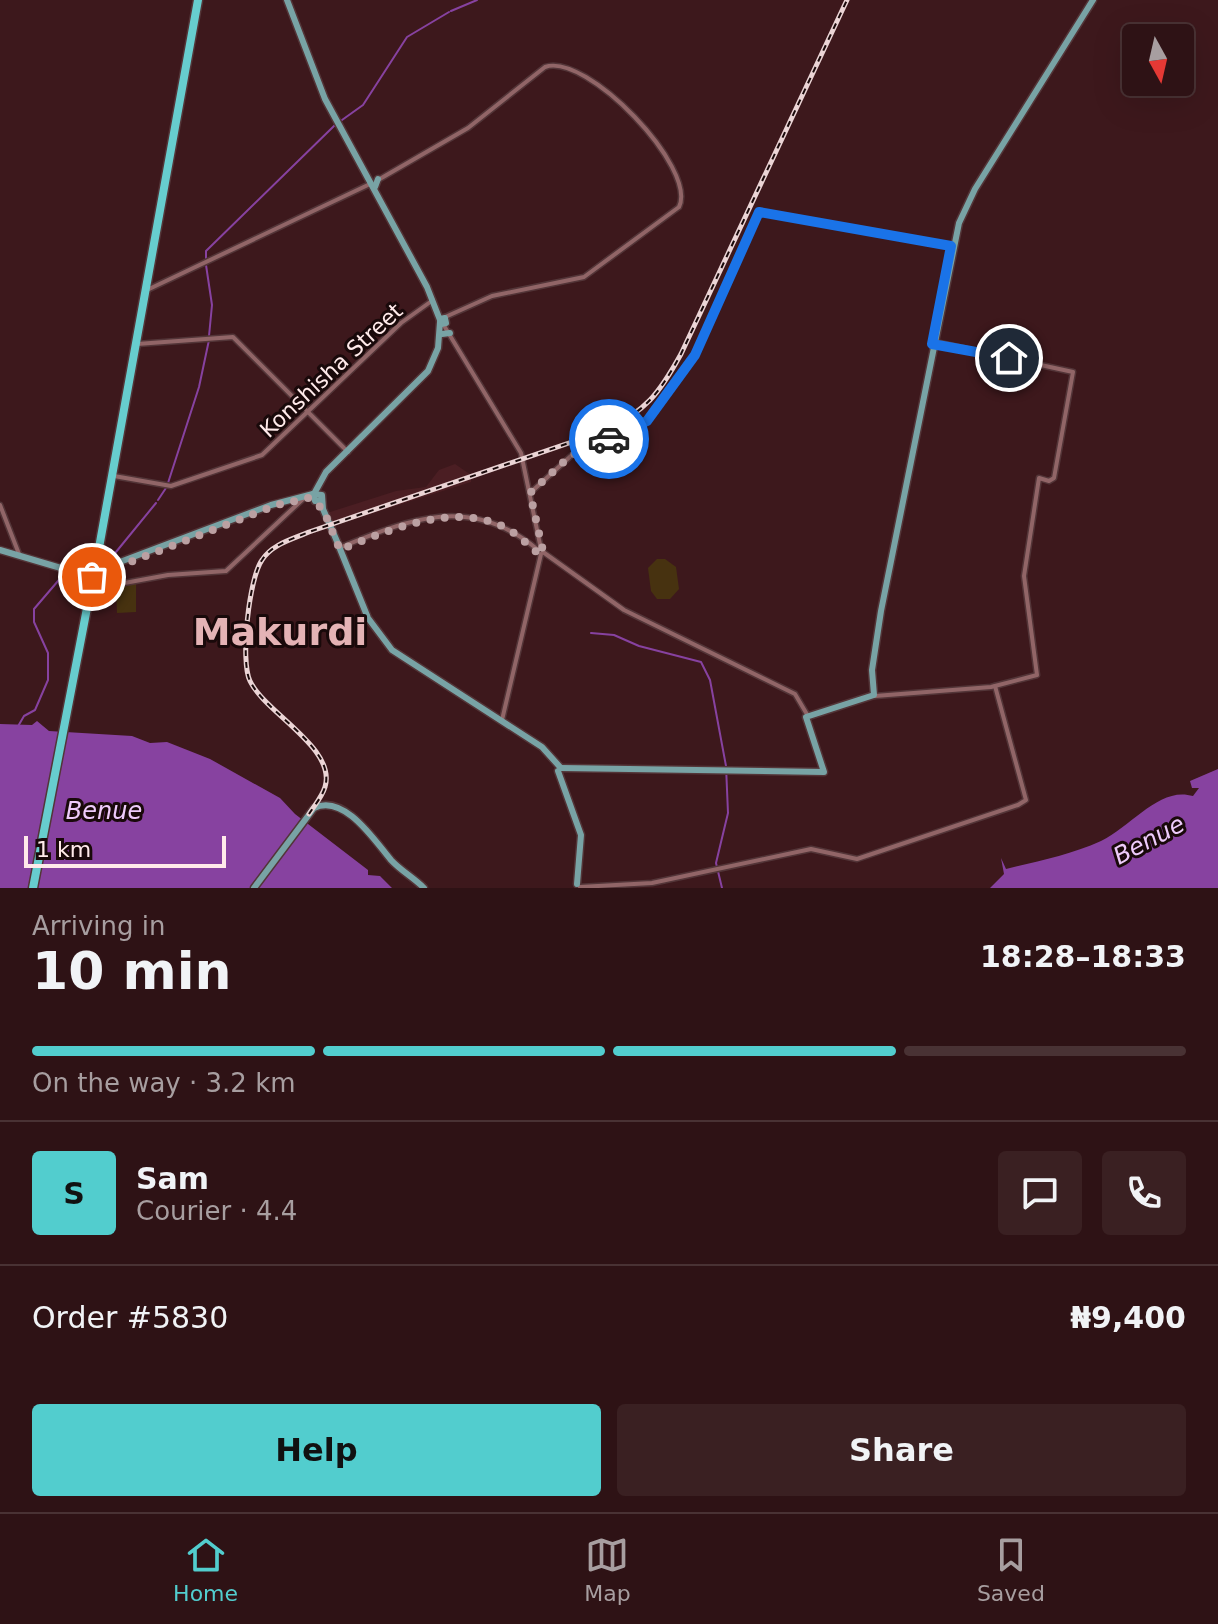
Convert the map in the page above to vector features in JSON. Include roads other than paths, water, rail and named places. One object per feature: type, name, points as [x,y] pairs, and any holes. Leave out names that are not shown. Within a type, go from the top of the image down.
[{"type":"highway","points":[[33,888],[134,344],[149,289],[198,0]]},
{"type":"main road","points":[[288,0],[320,88],[444,320],[447,333],[429,372],[348,452]]},
{"type":"main road","points":[[560,769],[824,774],[826,769],[809,716],[873,697],[871,671],[878,620],[935,344],[951,244],[970,194],[1092,0]]},
{"type":"main road","points":[[0,551],[92,574],[277,505],[314,496],[325,477],[428,371],[438,348],[444,320],[371,183]]},
{"type":"main road","points":[[314,496],[323,509],[370,622],[382,640],[401,658],[554,759],[581,835],[579,886]]},
{"type":"main road","points":[[0,551],[31,559]]},
{"type":"main road","points":[[254,888],[309,814],[318,805],[328,804],[360,823],[393,862],[424,888]]},
{"type":"street","points":[[149,289],[371,183],[468,128],[545,67],[554,64],[568,67],[624,104],[678,176],[682,197],[679,207],[587,276],[492,296],[444,320]]},
{"type":"street","points":[[530,493],[572,455],[647,421],[695,355],[759,212],[951,244]]},
{"type":"street","name":"Konshisha Street","points":[[111,475],[168,486],[262,455],[401,323],[433,300]]},
{"type":"street","points":[[447,333],[519,449],[540,552],[502,722]]},
{"type":"street","points":[[134,344],[230,336],[348,452]]},
{"type":"street","points":[[873,697],[994,688],[1037,675],[1024,576],[1025,555],[1039,478],[1049,481],[1054,478],[1072,373],[935,344]]},
{"type":"street","points":[[92,574],[119,584],[164,576],[226,571],[314,496]]},
{"type":"street","points":[[0,505],[19,554]]},
{"type":"street","points":[[340,548],[401,525],[442,515],[504,525],[540,552]]},
{"type":"street","points":[[401,525],[442,517],[506,528],[622,612],[793,695],[809,716]]},
{"type":"street","points":[[531,544],[538,542]]},
{"type":"street","points":[[579,886],[652,883],[811,849],[857,859],[1026,800],[994,688]]},
{"type":"water","name":"Benue","points":[[37,721],[49,731],[132,736],[150,743],[167,742],[210,759],[280,798],[295,814],[368,870],[368,875],[380,876],[392,888],[0,888],[0,724],[32,725]]},
{"type":"water","points":[[1218,769],[1218,888],[990,888],[1004,874],[1001,858],[1006,869],[1089,846],[1113,834],[1158,802],[1181,794],[1193,796],[1199,788],[1192,788],[1190,781]]},
{"type":"waterway","points":[[451,11],[477,0]]},
{"type":"waterway","points":[[206,260],[206,251],[335,125],[363,105],[407,37],[449,12]]},
{"type":"waterway","points":[[206,265],[212,305],[209,336]]},
{"type":"waterway","points":[[168,483],[199,387],[209,340]]},
{"type":"waterway","points":[[158,500],[166,488]]},
{"type":"waterway","points":[[102,558],[116,552],[156,503]]},
{"type":"waterway","points":[[69,568],[92,560]]},
{"type":"waterway","points":[[17,728],[24,716],[35,710],[48,680],[48,653],[34,622],[34,609],[64,574]]},
{"type":"waterway","points":[[591,633],[614,635],[639,646],[701,662],[710,680],[726,766],[728,813],[716,863],[722,888]]},
{"type":"railway","points":[[309,814],[325,787],[326,773],[320,758],[298,731],[258,693],[247,671],[250,601],[262,560],[277,546],[309,532],[604,431],[631,416],[650,400],[681,354],[847,0]]},
{"type":"district","name":"Makurdi","points":[[280,632]]}]
